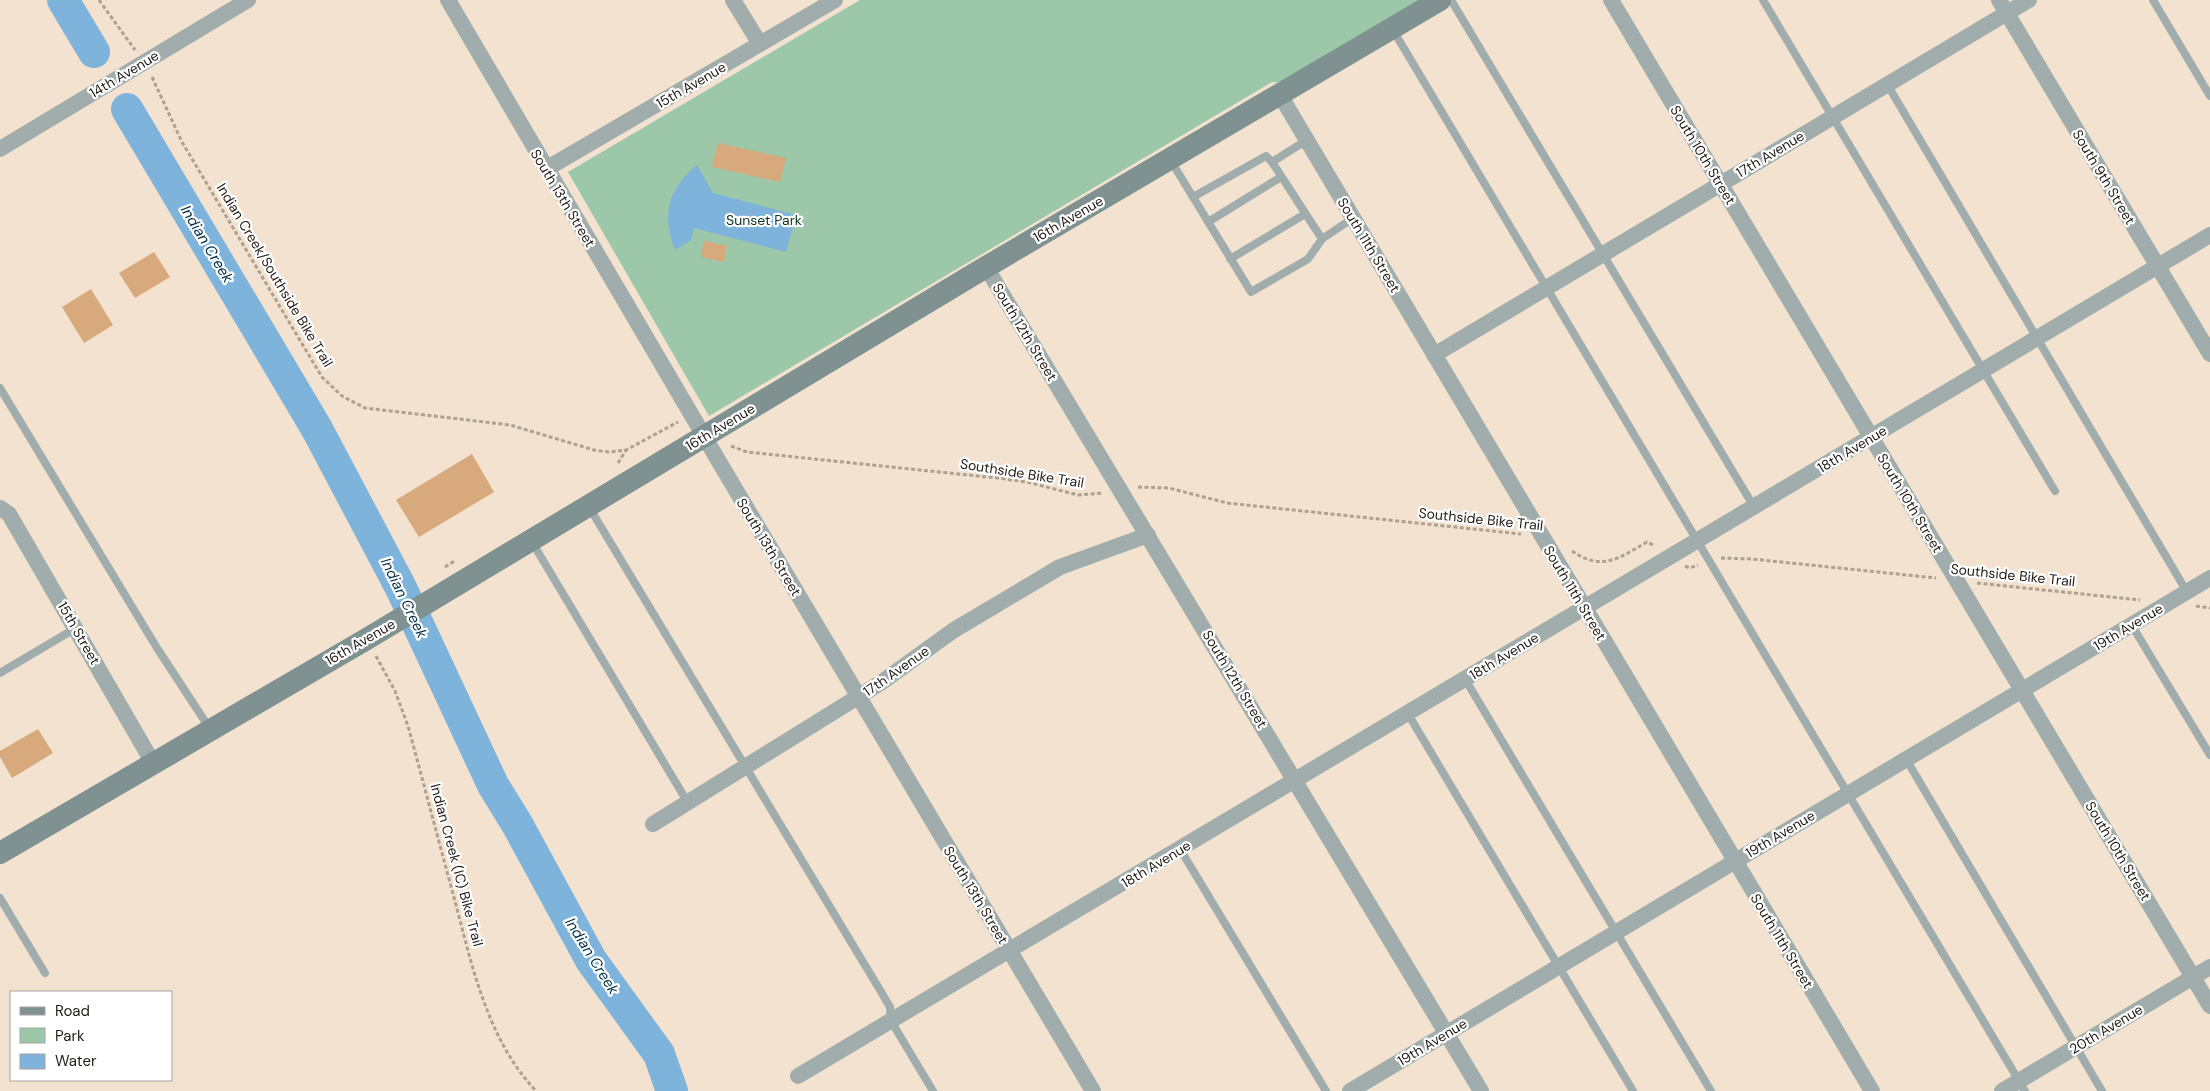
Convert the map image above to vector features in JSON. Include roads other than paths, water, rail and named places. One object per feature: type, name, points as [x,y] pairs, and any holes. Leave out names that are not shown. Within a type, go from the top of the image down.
[{"type":"street","name":"14th Avenue","points":[[0,149],[248,0]]},
{"type":"street","name":"South 13th Street","points":[[448,0],[858,697],[1093,1091]]},
{"type":"street","points":[[733,0],[760,44]]},
{"type":"street","name":"15th Avenue","points":[[546,169],[835,0]]},
{"type":"street","name":"16th Avenue","points":[[0,853],[365,640],[986,267],[1440,0]]},
{"type":"street","name":"South 10th Street","points":[[1611,0],[2210,1006]]},
{"type":"street","name":"17th Avenue","points":[[1434,355],[1888,84],[2003,7],[2029,0]]},
{"type":"street","name":"South 9th Street","points":[[2003,7],[2210,354]]},
{"type":"street","name":"South 11th Street","points":[[1280,94],[1734,862],[1872,1091]]},
{"type":"street","name":"18th Avenue","points":[[798,1076],[2210,235]]},
{"type":"street","name":"South 12th Street","points":[[986,267],[1296,780],[1481,1091]]},
{"type":"street","name":"15th Street","points":[[0,508],[9,514],[154,763]]},
{"type":"street","name":"17th Avenue","points":[[653,824],[858,697],[954,630],[1060,568],[1148,535]]},
{"type":"street","name":"19th Avenue","points":[[1350,1091],[2210,578]]},
{"type":"street","name":"20th Avenue","points":[[2002,1091],[2022,1086],[2076,1047],[2210,967]]},
{"type":"lane","points":[[1451,0],[1754,507]]},
{"type":"lane","points":[[1763,0],[2055,491]]},
{"type":"lane","points":[[2153,0],[2210,96]]},
{"type":"lane","points":[[1392,28],[2022,1086]]},
{"type":"lane","points":[[1888,84],[2186,592]]},
{"type":"lane","points":[[1193,198],[1307,140]]},
{"type":"lane","points":[[1269,159],[1322,240]]},
{"type":"lane","points":[[1170,160],[1251,292],[1308,260],[1322,240],[1353,218]]},
{"type":"lane","points":[[1208,222],[1281,177]]},
{"type":"lane","points":[[1230,259],[1305,214]]},
{"type":"lane","points":[[0,388],[157,648],[210,729]]},
{"type":"lane","points":[[588,505],[880,990],[890,1007],[891,1021],[933,1091]]},
{"type":"lane","points":[[531,540],[688,802]]},
{"type":"lane","points":[[2132,624],[2210,754]]},
{"type":"lane","points":[[0,673],[76,628]]},
{"type":"lane","points":[[1465,680],[1711,1091]]},
{"type":"lane","points":[[1408,714],[1633,1091]]},
{"type":"lane","points":[[1906,759],[2102,1091]]},
{"type":"lane","points":[[1180,850],[1326,1091]]},
{"type":"lane","points":[[0,898],[45,973]]},
{"type":"water","points":[[697,165],[713,193],[796,215],[786,252],[694,228],[691,240],[675,250],[668,225],[670,203],[679,183]]},
{"type":"waterway","name":"Indian Creek","points":[[63,0],[94,52]]},
{"type":"waterway","name":"Indian Creek","points":[[127,109],[317,429],[401,588],[493,785],[517,824],[591,960],[659,1054],[672,1091]]},
{"type":"park label","name":"Sunset Park","points":[[764,220]]}]
